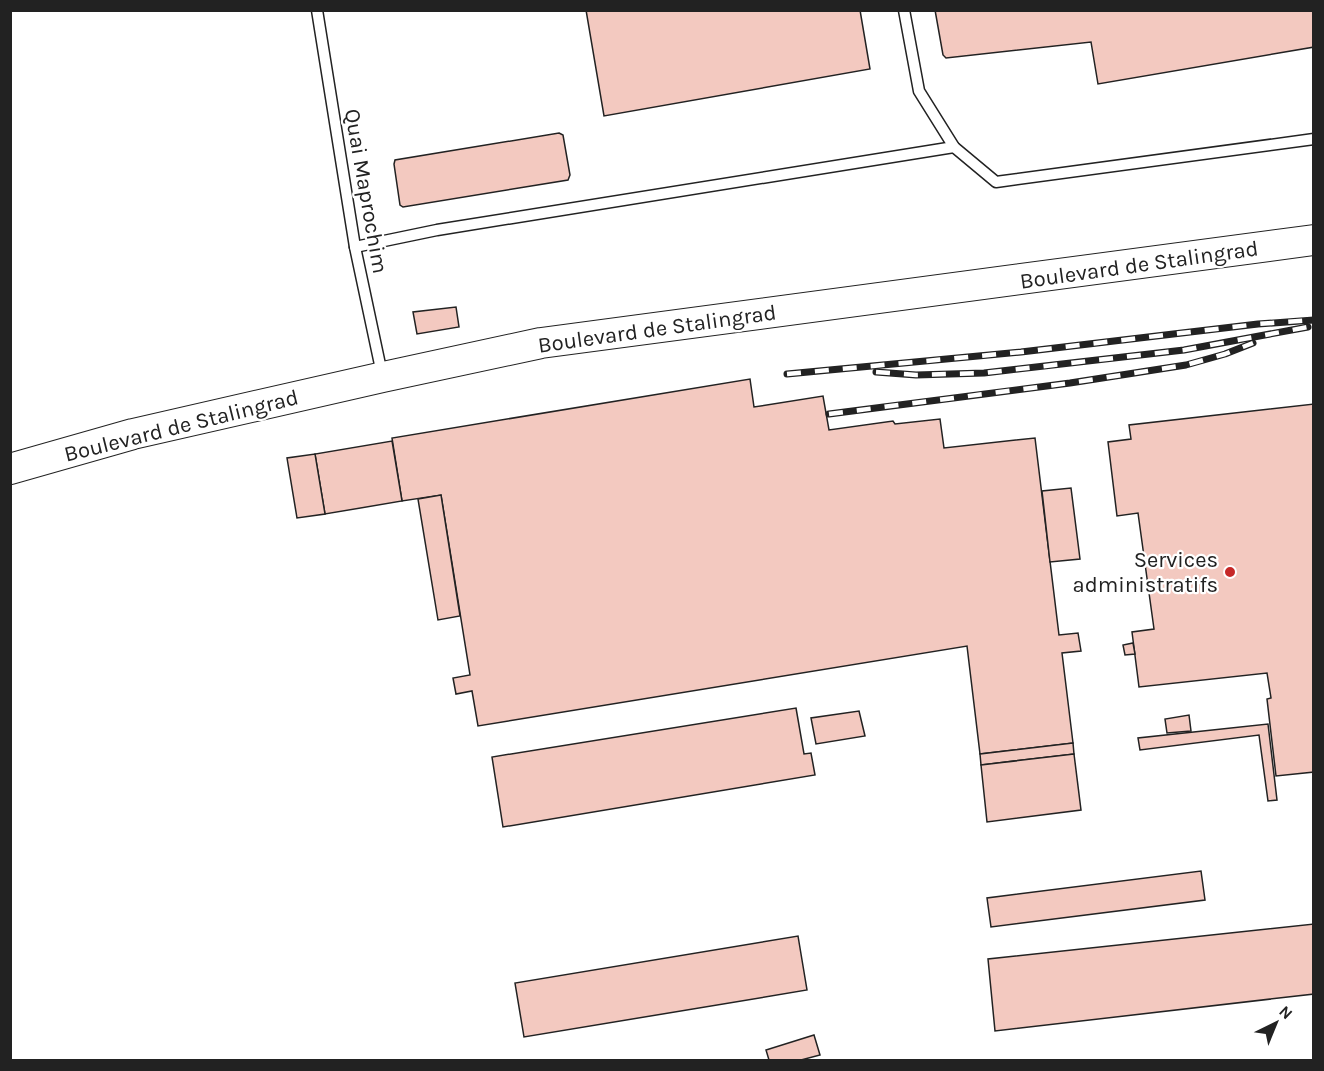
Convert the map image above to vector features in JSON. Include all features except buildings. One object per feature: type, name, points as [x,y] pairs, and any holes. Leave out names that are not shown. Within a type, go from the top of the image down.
[{"type":"main road","name":"Boulevard de Stalingrad","points":[[10,469],[133,434],[541,343],[1314,240]]},
{"type":"lane","name":"Quai Maprochim","points":[[317,10],[355,247],[383,377]]},
{"type":"lane","points":[[904,10],[920,91],[954,147],[996,182],[1314,140]]},
{"type":"lane","points":[[355,247],[437,230],[954,147]]},
{"type":"railway","points":[[787,374],[1021,352],[1258,324],[1314,320]]},
{"type":"railway","points":[[876,372],[916,375],[984,373],[1184,350],[1308,327]]},
{"type":"railway","points":[[829,414],[1070,383],[1186,365],[1253,343]]},
{"type":"place","name":"Services administratifs","points":[[1230,572]]}]
